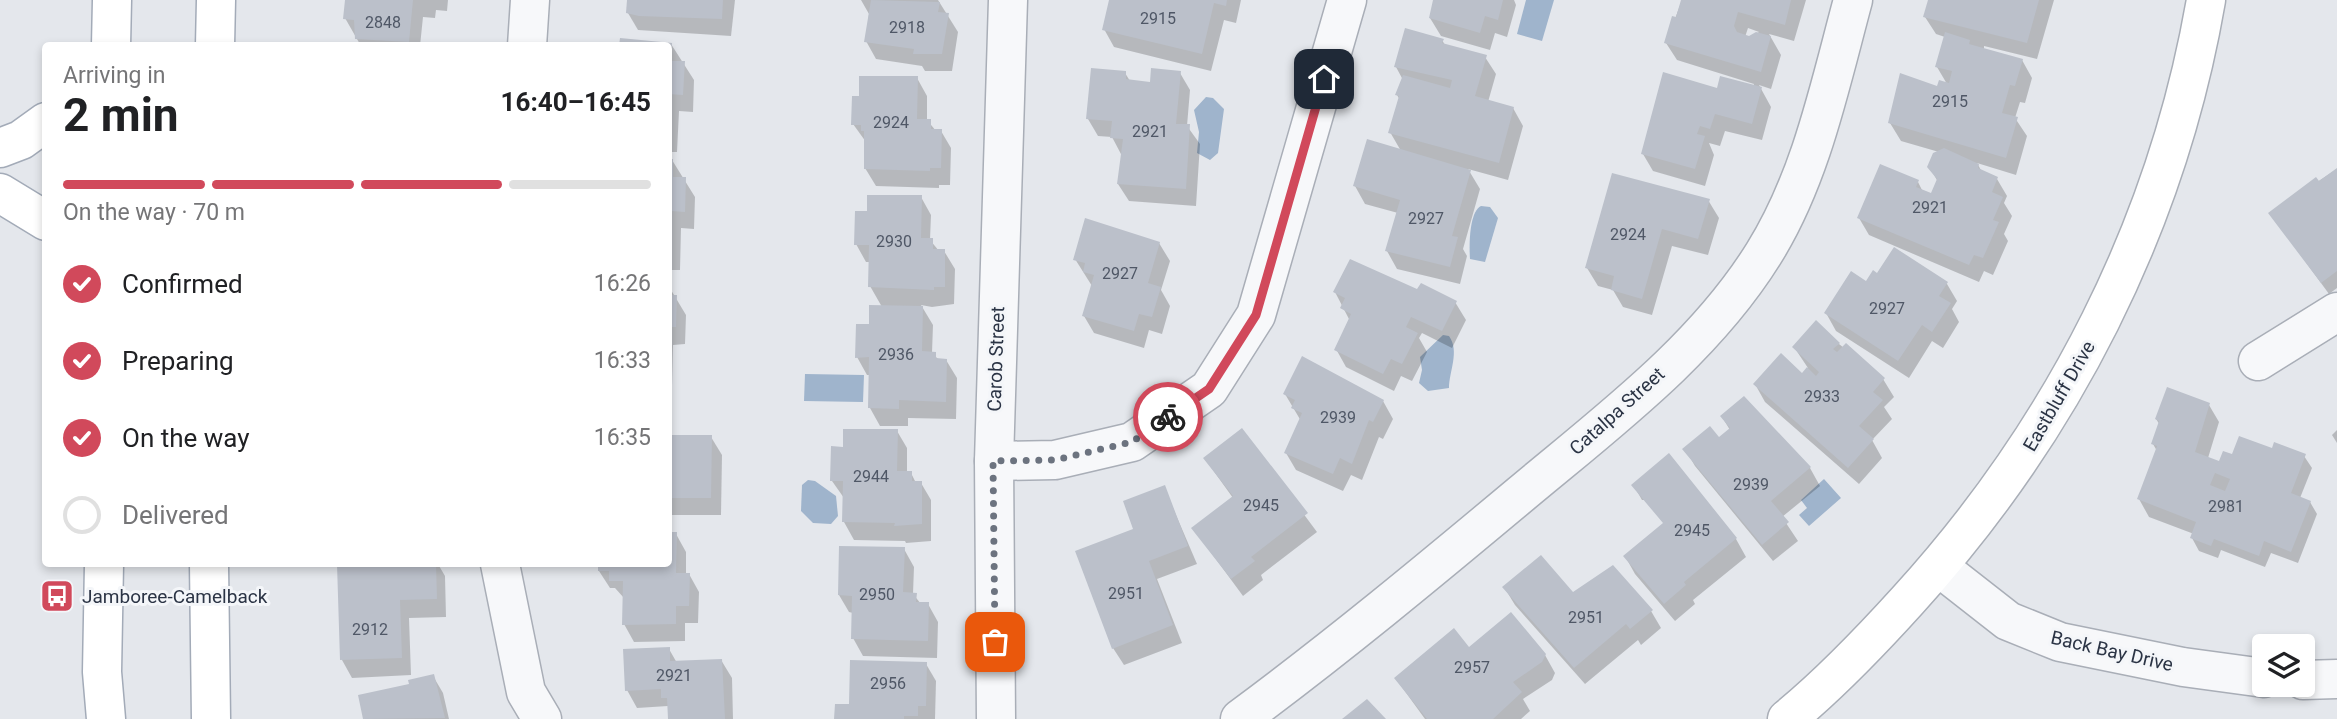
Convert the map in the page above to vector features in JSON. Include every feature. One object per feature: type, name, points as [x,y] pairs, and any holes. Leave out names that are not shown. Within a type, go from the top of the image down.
[{"type":"main road","points":[[111,42],[112,0]]},
{"type":"main road","points":[[215,42],[216,0]]},
{"type":"main road","name":"Eastbluff Drive","points":[[1787,719],[1863,650],[1939,567],[1979,518],[2034,440],[2102,321],[2142,231],[2175,141],[2196,58],[2206,0]]},
{"type":"main road","points":[[0,148],[21,140],[42,125]]},
{"type":"main road","points":[[0,193],[42,219]]},
{"type":"main road","points":[[104,567],[103,672],[106,719]]},
{"type":"main road","points":[[209,567],[211,719]]},
{"type":"street","points":[[527,42],[530,0]]},
{"type":"street","name":"Carob Street","points":[[996,719],[993,461],[1008,0]]},
{"type":"street","points":[[993,461],[1055,460],[1132,442],[1209,389],[1256,315],[1347,0]]},
{"type":"street","name":"Catalpa Street","points":[[1240,719],[1596,431],[1719,316],[1764,253],[1783,220],[1815,133],[1853,0]]},
{"type":"street","points":[[2258,361],[2337,312]]},
{"type":"street","points":[[501,567],[526,692],[542,719]]},
{"type":"street","name":"Back Bay Drive","points":[[1939,567],[2008,621],[2060,642],[2183,667],[2252,676]]},
{"type":"street","points":[[2315,679],[2337,678]]},
{"type":"water","points":[[1526,0],[1554,0],[1542,41],[1517,34]]},
{"type":"water","points":[[1206,97],[1213,98],[1224,109],[1218,153],[1210,160],[1197,153],[1199,132],[1194,110]]},
{"type":"water","points":[[1481,206],[1490,207],[1498,218],[1485,262],[1470,259],[1472,222]]},
{"type":"water","points":[[1443,335],[1449,336],[1454,348],[1449,388],[1428,391],[1419,383],[1422,370],[1420,357]]},
{"type":"water","points":[[805,374],[864,375],[863,402],[804,401]]},
{"type":"water","points":[[1824,479],[1841,498],[1809,526],[1799,515],[1807,508],[1801,500]]},
{"type":"water","points":[[808,480],[815,481],[836,496],[838,516],[831,524],[813,523],[801,511],[802,485]]},
{"type":"building","points":[[345,0],[413,0],[409,42],[355,39],[354,20],[343,19]]},
{"type":"building","points":[[627,0],[723,0],[722,19],[639,16],[626,13]]},
{"type":"building","points":[[871,0],[940,2],[938,12],[949,13],[942,54],[913,54],[914,49],[864,42]]},
{"type":"building","points":[[1109,0],[1227,0],[1226,6],[1214,3],[1202,54],[1102,30]]},
{"type":"building","points":[[1433,0],[1503,0],[1498,20],[1485,16],[1480,33],[1429,18]]},
{"type":"building","points":[[1681,0],[1791,0],[1785,25],[1738,12],[1734,26],[1737,32],[1749,36],[1756,32],[1771,36],[1761,72],[1664,43],[1672,16],[1676,17]]},
{"type":"building","points":[[1928,0],[2039,0],[2027,43],[1923,17]]},
{"type":"building","points":[[1405,28],[1444,39],[1442,43],[1487,55],[1475,96],[1514,107],[1499,163],[1388,133],[1399,96],[1395,95],[1403,75],[1450,88],[1452,80],[1394,67]]},
{"type":"building","points":[[1945,32],[1970,40],[1969,44],[2023,59],[2015,86],[2010,85],[2002,113],[2018,117],[2006,158],[1888,123],[1900,73],[1937,86],[1939,80],[1949,83],[1952,71],[1935,67]]},
{"type":"building","points":[[620,38],[662,42],[620,42]]},
{"type":"building","points":[[672,61],[685,61],[683,95],[672,94]]},
{"type":"building","points":[[1091,68],[1126,71],[1126,79],[1150,82],[1151,68],[1181,71],[1176,124],[1190,124],[1186,189],[1117,184],[1123,139],[1110,138],[1112,121],[1086,119]]},
{"type":"building","points":[[1663,72],[1717,88],[1720,76],[1762,87],[1752,124],[1715,114],[1710,129],[1700,126],[1697,134],[1705,136],[1695,169],[1641,154]]},
{"type":"building","points":[[859,76],[918,76],[917,119],[931,119],[931,129],[942,129],[941,168],[930,168],[930,171],[864,169],[864,131],[861,131],[861,125],[851,125],[852,96],[859,96]]},
{"type":"building","points":[[1367,139],[1471,170],[1452,236],[1458,237],[1450,267],[1385,251],[1400,200],[1353,186]]},
{"type":"building","points":[[1944,148],[1979,164],[1978,168],[1998,177],[1992,192],[2003,197],[1993,220],[1999,222],[1983,258],[1974,255],[1969,265],[1857,218],[1880,164],[1919,180],[1916,187],[1931,193],[1937,179],[1927,167],[1933,153]]},
{"type":"building","points":[[672,159],[673,177],[686,177],[685,212],[672,211]]},
{"type":"building","points":[[2337,168],[2337,271],[2321,283],[2268,213],[2316,177],[2319,181]]},
{"type":"building","points":[[1612,173],[1710,199],[1698,239],[1662,229],[1642,299],[1611,290],[1614,276],[1585,268]]},
{"type":"building","points":[[867,195],[922,195],[921,238],[933,238],[933,249],[945,249],[945,287],[934,287],[934,290],[868,287],[869,245],[854,245],[855,211],[867,211]]},
{"type":"building","points":[[1085,218],[1160,242],[1148,283],[1161,287],[1152,317],[1139,314],[1134,331],[1082,316],[1094,275],[1083,272],[1085,263],[1073,260]]},
{"type":"building","points":[[1894,247],[1948,282],[1939,296],[1951,303],[1932,332],[1922,325],[1898,361],[1824,313],[1851,271],[1866,281],[1873,270],[1877,273]]},
{"type":"building","points":[[1350,259],[1417,289],[1421,283],[1457,301],[1442,331],[1411,317],[1406,327],[1418,333],[1402,364],[1391,359],[1383,374],[1334,350],[1351,314],[1340,308],[1345,298],[1333,292]]},
{"type":"building","points":[[672,295],[677,295],[676,327],[672,327]]},
{"type":"building","points":[[869,305],[923,306],[922,351],[936,352],[936,358],[947,359],[946,402],[899,400],[899,409],[868,408],[869,357],[855,358],[856,324],[869,324]]},
{"type":"building","points":[[1816,320],[1840,343],[1833,349],[1837,352],[1846,343],[1885,378],[1873,392],[1883,400],[1859,426],[1874,439],[1848,468],[1753,384],[1781,353],[1802,373],[1807,367],[1816,376],[1819,372],[1792,347]]},
{"type":"building","points":[[1302,356],[1384,400],[1373,422],[1369,420],[1352,464],[1340,458],[1333,474],[1284,453],[1302,413],[1291,408],[1295,400],[1283,394]]},
{"type":"building","points":[[2167,387],[2210,403],[2195,452],[2219,461],[2223,451],[2232,454],[2239,436],[2272,448],[2274,442],[2306,454],[2291,493],[2311,501],[2291,552],[2264,541],[2259,556],[2214,539],[2211,546],[2190,538],[2196,522],[2137,499],[2157,446],[2151,444],[2159,421],[2155,419]],"holes":[[[2215,473],[2230,479],[2225,491],[2210,485]]]},
{"type":"building","points":[[1744,396],[1811,467],[1771,501],[1789,522],[1762,545],[1682,449],[1710,426],[1719,437],[1730,428],[1720,416]]},
{"type":"building","points":[[1242,428],[1308,513],[1251,557],[1255,561],[1231,579],[1191,528],[1233,496],[1203,458]]},
{"type":"building","points":[[843,429],[898,429],[897,471],[912,471],[912,481],[922,481],[922,524],[894,526],[895,523],[842,522],[843,481],[830,481],[831,446],[843,447]]},
{"type":"building","points":[[672,435],[712,435],[711,498],[672,498]]},
{"type":"building","points":[[1669,453],[1737,538],[1684,582],[1686,585],[1664,604],[1623,556],[1663,523],[1631,485]]},
{"type":"building","points":[[1165,485],[1188,546],[1149,561],[1173,625],[1112,649],[1075,551],[1133,529],[1123,501]]},
{"type":"building","points":[[672,532],[677,532],[676,573],[690,573],[689,606],[676,606],[676,624],[622,625],[623,581],[609,581],[609,571],[598,571],[598,567],[672,567]]},
{"type":"building","points":[[839,546],[905,547],[903,592],[917,593],[916,602],[929,602],[928,641],[851,639],[852,596],[838,595]]},
{"type":"building","points":[[1541,555],[1573,592],[1613,565],[1653,610],[1630,629],[1626,624],[1574,668],[1502,587]]},
{"type":"building","points":[[337,567],[436,567],[437,599],[400,600],[402,658],[340,660]]},
{"type":"building","points":[[1511,612],[1546,654],[1542,662],[1513,682],[1522,692],[1493,719],[1427,719],[1394,678],[1454,628],[1469,647]]},
{"type":"building","points":[[670,647],[670,661],[722,659],[725,719],[668,719],[667,698],[661,698],[661,689],[625,691],[623,649]]},
{"type":"building","points":[[850,660],[927,662],[926,706],[918,706],[918,716],[904,716],[904,719],[834,719],[835,704],[849,704]]},
{"type":"building","points":[[434,674],[445,718],[363,719],[358,695],[409,684],[408,680]]},
{"type":"building","points":[[1367,699],[1386,719],[1342,719]]},
{"type":"way so far","points":[[995,642],[993,461],[1055,460],[1132,442],[1168,417]]},
{"type":"place","name":"Jamboree-Camelback","points":[[57,596]]},
{"type":"route","points":[[1168,417],[1209,389],[1256,315],[1324,79]]}]
